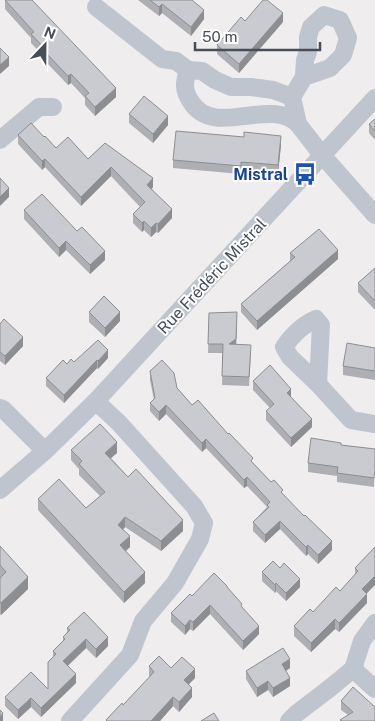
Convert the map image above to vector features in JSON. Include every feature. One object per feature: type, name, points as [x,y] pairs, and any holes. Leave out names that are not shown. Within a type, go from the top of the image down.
[{"type":"street","points":[[96,7],[162,59],[176,61],[188,70],[202,71],[215,80],[231,87],[273,90],[292,97]]},
{"type":"street","points":[[188,70],[184,82],[188,96],[196,110],[213,117],[237,118],[260,114],[278,114],[294,120],[375,215]]},
{"type":"street","points":[[298,124],[292,97],[304,77]]},
{"type":"street","name":"Rue Frédéric Mistral","points":[[0,490],[45,451],[95,402],[375,98]]},
{"type":"street","points":[[0,140],[39,107],[53,107]]},
{"type":"street","points":[[318,384],[351,420],[375,424]]},
{"type":"street","points":[[70,721],[130,655],[143,621],[175,583],[200,538],[204,523],[194,506],[119,423],[95,402]]},
{"type":"street","points":[[0,408],[45,451]]},
{"type":"street","points":[[289,721],[353,669],[362,641],[375,623]]},
{"type":"street","points":[[353,669],[375,689]]},
{"type":"building","points":[[5,0],[32,0],[116,88],[95,107],[85,96],[89,93],[71,74],[68,76],[46,53],[48,52],[31,34],[34,32]]},
{"type":"building","points":[[150,0],[192,0],[204,10],[191,27],[162,4],[159,7]]},
{"type":"building","points":[[263,0],[267,0],[283,13],[239,64],[217,45],[241,17],[245,21]]},
{"type":"building","points":[[0,48],[9,57],[0,65]]},
{"type":"building","points":[[144,96],[168,116],[153,134],[129,114]]},
{"type":"building","points":[[375,119],[375,131],[369,124]]},
{"type":"building","points":[[31,123],[56,148],[68,137],[88,159],[105,143],[153,178],[147,185],[172,209],[158,224],[156,223],[151,228],[144,221],[142,223],[133,214],[145,202],[111,167],[81,197],[45,159],[42,161],[18,135]]},
{"type":"building","points":[[176,131],[244,137],[244,132],[281,136],[278,165],[241,162],[241,166],[173,160]]},
{"type":"building","points":[[0,178],[9,188],[0,197]]},
{"type":"building","points":[[42,194],[77,231],[82,227],[105,251],[90,265],[66,241],[59,248],[24,210]]},
{"type":"building","points":[[319,229],[338,250],[257,321],[241,304],[295,257],[290,253]]},
{"type":"building","points":[[375,268],[375,301],[358,283]]},
{"type":"building","points":[[104,296],[120,312],[105,328],[89,312]]},
{"type":"building","points":[[237,312],[236,339],[229,344],[251,345],[249,377],[222,376],[223,344],[208,344],[209,313]]},
{"type":"building","points":[[4,319],[23,337],[5,356],[0,352],[0,324]]},
{"type":"building","points":[[98,340],[108,350],[64,395],[46,378],[63,360],[67,364],[71,359],[74,362]]},
{"type":"building","points":[[347,343],[375,348],[375,371],[343,366]]},
{"type":"building","points":[[162,360],[174,373],[177,388],[192,405],[198,400],[228,434],[253,458],[251,461],[271,482],[274,480],[283,490],[281,492],[332,541],[318,555],[308,545],[306,547],[280,521],[265,535],[253,522],[269,507],[267,505],[270,502],[247,477],[244,480],[206,439],[202,443],[166,405],[159,412],[150,403],[155,398],[150,371]]},
{"type":"building","points":[[270,365],[291,389],[287,393],[312,419],[291,438],[266,411],[274,404],[253,381]]},
{"type":"building","points":[[100,424],[117,442],[105,453],[128,477],[136,469],[183,520],[161,541],[125,517],[118,525],[130,536],[120,545],[145,572],[124,592],[38,499],[59,479],[86,508],[105,492],[79,464],[82,461],[71,450]]},
{"type":"building","points":[[311,438],[341,443],[341,445],[375,449],[374,478],[337,473],[338,467],[308,463]]},
{"type":"building","points":[[0,546],[28,577],[1,603],[0,578],[6,572],[0,565]]},
{"type":"building","points":[[375,547],[375,576],[362,589],[367,594],[339,623],[335,619],[311,643],[294,626],[310,609],[313,612],[336,587],[340,591],[358,571],[355,568]]},
{"type":"building","points":[[273,561],[280,568],[284,563],[300,579],[286,593],[262,572]]},
{"type":"building","points":[[214,573],[259,626],[243,641],[210,605],[193,622],[190,620],[185,626],[171,613],[190,594],[192,596]]},
{"type":"building","points":[[84,612],[108,637],[96,649],[86,639],[63,661],[76,674],[41,708],[31,698],[18,710],[5,697],[31,672],[48,689],[48,662],[56,654],[53,651],[65,639],[63,637],[70,630],[67,628]]},
{"type":"building","points":[[283,648],[290,659],[282,664],[290,678],[273,688],[268,681],[257,688],[246,671]]},
{"type":"building","points":[[159,656],[171,668],[182,657],[195,669],[184,680],[192,688],[179,702],[173,697],[151,721],[107,721],[122,703],[123,705],[154,672],[149,666]]},
{"type":"building","points":[[353,687],[375,707],[375,721],[340,720],[353,712],[341,701]]},
{"type":"building","points":[[214,713],[219,721],[201,721]]},
{"type":"place","name":"Mistral","points":[[305,174]]}]
